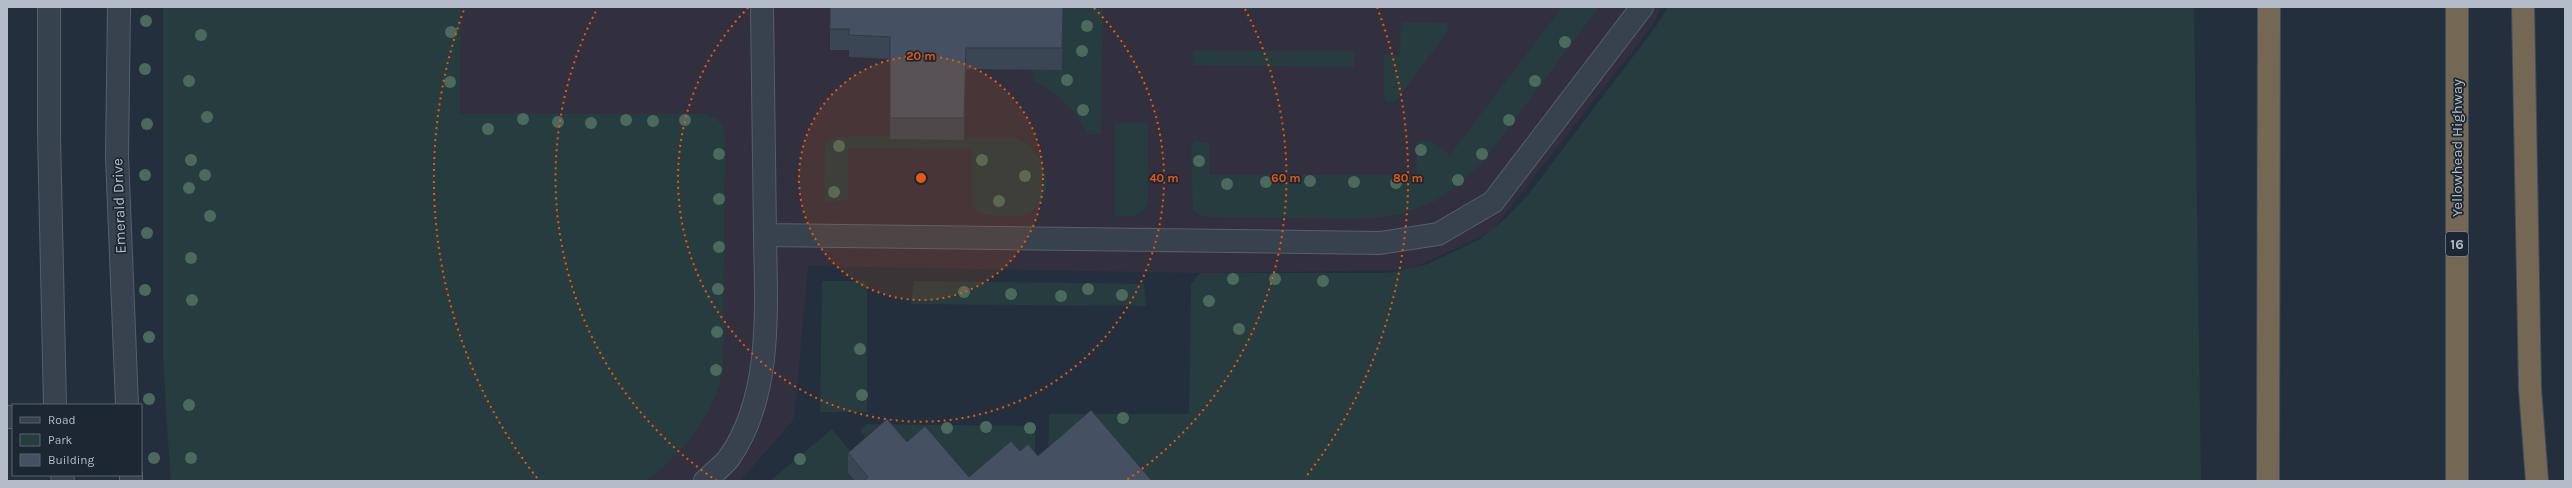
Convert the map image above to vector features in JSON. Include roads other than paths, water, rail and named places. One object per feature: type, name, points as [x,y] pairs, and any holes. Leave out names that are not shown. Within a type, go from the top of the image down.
[{"type":"highway","points":[[2268,481],[2269,7]]},
{"type":"highway","name":"Yellowhead Highway","points":[[2457,7],[2457,481]]},
{"type":"highway","points":[[2523,7],[2530,389],[2537,481]]},
{"type":"street","points":[[49,7],[49,142],[56,404]]},
{"type":"street","name":"Emerald Drive","points":[[119,7],[117,156],[127,404]]},
{"type":"street","points":[[705,481],[729,458],[753,411],[766,334],[762,7]]},
{"type":"street","points":[[765,235],[1380,243],[1438,234],[1493,202],[1642,7]]}]
